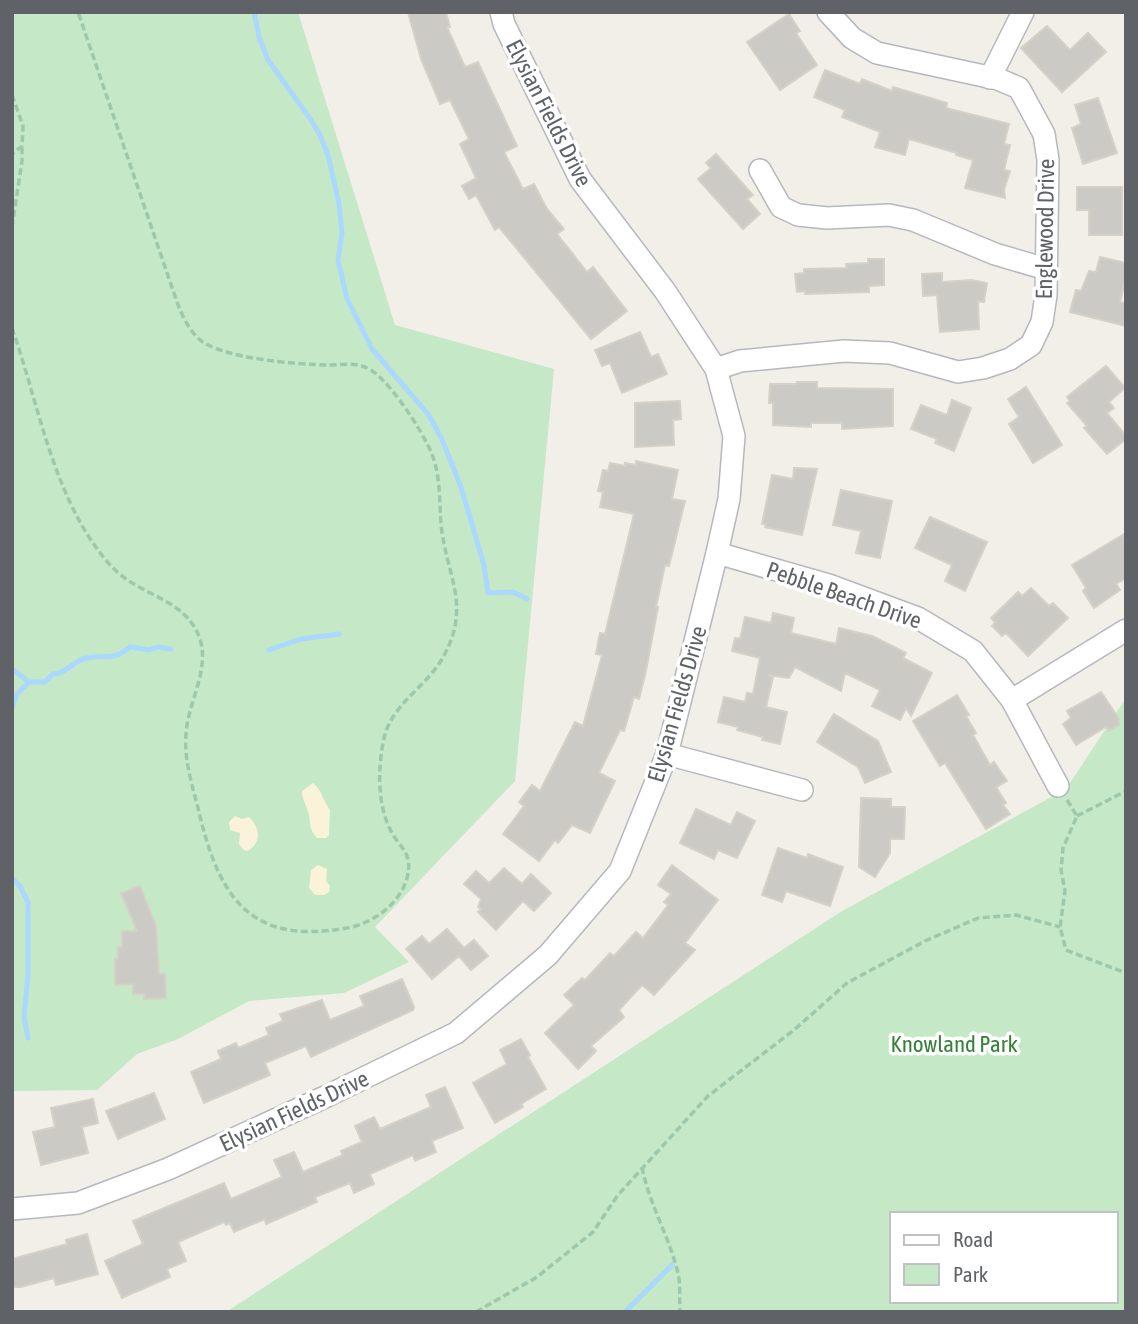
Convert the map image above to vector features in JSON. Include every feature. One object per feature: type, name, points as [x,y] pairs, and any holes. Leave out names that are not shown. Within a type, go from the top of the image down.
[{"type":"street","name":"Elysian Fields Drive","points":[[12,1209],[78,1203],[168,1169],[456,1033],[548,955],[620,871],[667,754],[729,499],[734,436],[716,369],[665,291],[580,179],[504,24],[501,12]]},
{"type":"street","name":"Englewood Drive","points":[[716,369],[740,361],[844,351],[890,353],[958,372],[983,368],[1010,359],[1031,345],[1042,322],[1048,160],[1044,134],[1019,88],[990,78],[877,52],[852,38],[828,12]]},
{"type":"street","points":[[990,78],[1023,12]]},
{"type":"street","points":[[760,170],[781,207],[798,215],[827,218],[889,215],[913,220],[995,254],[1046,269]]},
{"type":"street","name":"Pebble Beach Drive","points":[[717,553],[829,585],[918,618],[973,651],[1012,700],[1058,786]]},
{"type":"street","points":[[1012,700],[1126,630]]},
{"type":"street","points":[[667,754],[802,790]]},
{"type":"path","points":[[12,328],[56,468],[80,523],[103,558],[116,571],[180,610],[190,619],[200,640],[203,660],[187,725],[186,747],[202,825],[231,896],[246,913],[295,932],[329,931],[356,926],[377,916],[395,901],[402,891],[409,870],[407,854],[388,826],[381,801],[380,776],[384,737],[396,712],[442,659],[452,637],[456,613],[456,589],[441,530],[435,463],[430,448],[386,381],[366,367],[354,364],[304,363],[230,353],[207,345],[191,330],[178,305],[78,12]]},
{"type":"path","points":[[12,94],[23,126],[22,161],[12,227]]},
{"type":"path","points":[[12,154],[22,146]]},
{"type":"path","points":[[1058,786],[1077,816]]},
{"type":"path","points":[[1126,791],[1077,816],[1063,848],[1061,870],[1065,891],[1060,928],[1066,950],[1126,973]]},
{"type":"path","points":[[476,1312],[537,1277],[593,1232],[618,1195],[708,1096],[794,1030],[847,983],[925,941],[978,918],[1016,915],[1060,928]]},
{"type":"path","points":[[642,1167],[646,1187],[668,1238],[679,1276],[680,1312]]},
{"type":"green space","points":[[12,12],[298,12],[395,325],[554,369],[515,781],[375,927],[409,962],[344,993],[249,1001],[178,1039],[137,1054],[97,1090],[12,1091]]},
{"type":"green space","name":"Knowland Park","points":[[1126,698],[1126,1312],[226,1312],[842,911],[1066,789]]},
{"type":"sand","points":[[313,783],[330,810],[329,835],[326,838],[317,838],[313,832],[303,797],[302,791]]},
{"type":"sand","points":[[235,816],[242,819],[249,817],[257,830],[256,843],[248,851],[239,844],[240,833],[230,830],[229,822]]},
{"type":"sand","points":[[318,865],[327,869],[326,881],[330,886],[329,892],[324,895],[315,895],[309,888],[311,870]]},
{"type":"building","points":[[408,12],[446,12],[450,27],[447,27],[464,65],[466,67],[478,62],[517,146],[504,152],[523,189],[534,184],[547,209],[564,229],[557,234],[587,272],[593,267],[627,311],[591,339],[499,227],[495,230],[476,195],[469,199],[462,186],[476,178],[460,144],[469,139],[450,100],[440,104],[421,59]]},
{"type":"building","points":[[789,14],[800,31],[796,33],[817,65],[780,90],[747,42]]},
{"type":"building","points":[[1047,26],[1070,50],[1088,33],[1106,52],[1062,92],[1021,48]]},
{"type":"building","points":[[825,70],[860,84],[862,79],[892,91],[893,87],[947,103],[946,108],[1009,124],[1004,144],[1010,145],[1004,170],[1010,171],[1004,190],[1005,198],[965,188],[973,160],[956,155],[957,153],[909,139],[905,155],[875,147],[880,132],[842,117],[845,110],[814,97]]},
{"type":"building","points":[[1098,98],[1117,153],[1083,164],[1072,128],[1081,124],[1075,105]]},
{"type":"building","points":[[716,154],[753,195],[747,199],[760,214],[743,229],[698,179],[711,168],[706,163]]},
{"type":"building","points":[[1077,187],[1122,187],[1122,235],[1089,235],[1089,210],[1077,210]]},
{"type":"building","points":[[1100,257],[1126,263],[1126,277],[1120,302],[1126,303],[1126,326],[1070,312],[1076,290],[1081,291],[1089,271],[1096,272]]},
{"type":"building","points":[[868,259],[884,259],[884,285],[869,286],[869,292],[797,292],[795,274],[804,273],[804,269],[847,268],[846,264],[868,263]]},
{"type":"building","points":[[942,273],[942,282],[971,280],[987,283],[984,302],[978,301],[979,329],[940,332],[937,295],[923,296],[922,274]]},
{"type":"building","points":[[640,332],[651,357],[658,354],[667,374],[622,393],[610,363],[602,366],[595,350]]},
{"type":"building","points":[[1106,366],[1125,388],[1109,402],[1114,408],[1107,413],[1126,436],[1126,439],[1107,454],[1067,403],[1070,401],[1067,397]]},
{"type":"building","points":[[817,382],[817,388],[893,389],[893,426],[842,429],[842,423],[811,423],[811,427],[773,425],[773,403],[769,403],[770,384]]},
{"type":"building","points":[[1026,387],[1062,445],[1033,463],[1009,424],[1019,417],[1008,399]]},
{"type":"building","points":[[952,400],[971,408],[954,451],[935,443],[937,439],[911,429],[921,405],[947,415]]},
{"type":"building","points":[[680,401],[681,419],[673,420],[674,445],[635,447],[635,403]]},
{"type":"building","points":[[636,461],[678,470],[672,499],[685,501],[669,566],[665,565],[646,671],[639,699],[634,697],[624,731],[620,730],[599,773],[615,781],[590,833],[572,825],[558,843],[555,840],[539,861],[503,834],[524,806],[519,802],[532,785],[540,791],[575,722],[583,726],[602,655],[596,654],[600,633],[605,634],[634,514],[600,507],[603,492],[598,491],[603,470],[608,471],[610,463],[625,466],[625,463],[636,465]]},
{"type":"building","points":[[794,468],[817,469],[802,535],[762,524],[772,475],[793,479]]},
{"type":"building","points":[[841,490],[892,501],[880,558],[856,553],[861,531],[833,525]]},
{"type":"building","points":[[930,517],[987,542],[965,591],[945,581],[952,565],[915,548]]},
{"type":"building","points":[[1126,533],[1126,578],[1116,584],[1120,590],[1094,608],[1072,565]]},
{"type":"building","points":[[1031,588],[1049,606],[1053,603],[1068,618],[1028,656],[1006,633],[1002,636],[992,626],[995,622],[991,618],[1018,592],[1022,596]]},
{"type":"building","points":[[773,613],[794,618],[791,633],[836,644],[839,628],[872,636],[906,653],[903,658],[932,673],[911,716],[906,708],[900,720],[872,706],[880,690],[845,673],[841,691],[795,667],[789,678],[768,675],[773,677],[766,707],[787,712],[780,744],[762,740],[763,737],[718,722],[724,697],[745,702],[747,693],[753,694],[760,658],[732,651],[735,638],[740,639],[745,617],[771,623]]},
{"type":"building","points":[[1101,692],[1119,719],[1119,725],[1108,731],[1106,727],[1076,745],[1063,724],[1071,718],[1067,711]]},
{"type":"building","points":[[957,695],[969,715],[966,716],[976,733],[973,735],[990,765],[994,762],[1007,781],[996,787],[1010,814],[986,829],[945,763],[940,766],[913,721]]},
{"type":"building","points":[[834,714],[878,741],[891,772],[865,783],[858,767],[817,742]]},
{"type":"building","points":[[861,798],[891,799],[891,807],[905,807],[904,839],[890,839],[890,853],[875,877],[859,867]]},
{"type":"building","points":[[696,809],[731,825],[737,812],[755,821],[737,858],[718,850],[714,859],[680,843]]},
{"type":"building","points":[[778,848],[807,858],[808,854],[843,867],[830,906],[786,891],[782,902],[762,895]]},
{"type":"building","points":[[672,865],[718,900],[685,943],[695,950],[654,995],[642,985],[619,1010],[624,1017],[591,1046],[596,1051],[578,1069],[545,1033],[574,1005],[564,995],[582,978],[585,980],[610,953],[614,956],[636,932],[643,938],[668,905],[664,902],[671,894],[658,885]]},
{"type":"building","points":[[504,868],[522,884],[531,874],[551,893],[534,911],[523,901],[496,930],[478,912],[481,909],[478,907],[481,899],[464,884],[476,871],[489,883]]},
{"type":"building","points":[[140,886],[156,926],[159,974],[165,974],[166,998],[144,999],[144,994],[133,994],[133,984],[115,985],[115,959],[118,959],[118,947],[122,947],[122,931],[137,931],[121,893]]},
{"type":"building","points":[[447,929],[464,948],[474,940],[488,956],[471,970],[459,956],[432,979],[406,949],[422,936],[429,944]]},
{"type":"building","points":[[402,979],[413,1010],[311,1057],[306,1046],[265,1063],[270,1075],[204,1103],[191,1072],[221,1059],[218,1051],[236,1043],[238,1048],[269,1035],[266,1028],[283,1021],[280,1014],[322,1000],[330,1020],[364,1006],[360,996]]},
{"type":"building","points":[[521,1039],[546,1089],[521,1104],[523,1107],[495,1123],[473,1083],[507,1064],[500,1050]]},
{"type":"building","points":[[445,1087],[463,1128],[432,1141],[436,1152],[415,1161],[413,1155],[370,1174],[374,1184],[354,1193],[350,1183],[315,1197],[317,1202],[266,1224],[265,1219],[234,1232],[230,1223],[226,1225],[224,1222],[178,1242],[186,1261],[167,1269],[170,1277],[122,1298],[105,1261],[143,1244],[133,1221],[224,1183],[231,1199],[282,1177],[274,1160],[294,1152],[303,1172],[343,1155],[341,1151],[362,1142],[355,1126],[374,1117],[380,1129],[431,1107],[426,1095]]},
{"type":"building","points":[[154,1093],[165,1119],[118,1139],[106,1111]]},
{"type":"building","points":[[93,1099],[98,1123],[82,1127],[88,1153],[41,1165],[33,1132],[55,1127],[51,1108]]},
{"type":"building","points":[[87,1234],[98,1274],[56,1285],[54,1278],[12,1287],[12,1259],[67,1244],[66,1240]]},
{"type":"waterway","points":[[254,12],[259,37],[268,60],[309,117],[328,155],[339,204],[342,233],[338,260],[347,299],[372,349],[428,414],[441,437],[461,487],[484,565],[488,593],[513,592],[527,599]]},
{"type":"waterway","points":[[269,650],[301,639],[339,634]]},
{"type":"waterway","points":[[12,669],[29,682],[45,682],[53,674],[90,657],[118,655],[130,647],[171,649]]},
{"type":"waterway","points":[[12,708],[17,694],[29,682]]},
{"type":"waterway","points":[[12,878],[20,886],[28,902],[28,975],[24,1017],[28,1038]]},
{"type":"waterway","points":[[625,1312],[672,1265]]}]
